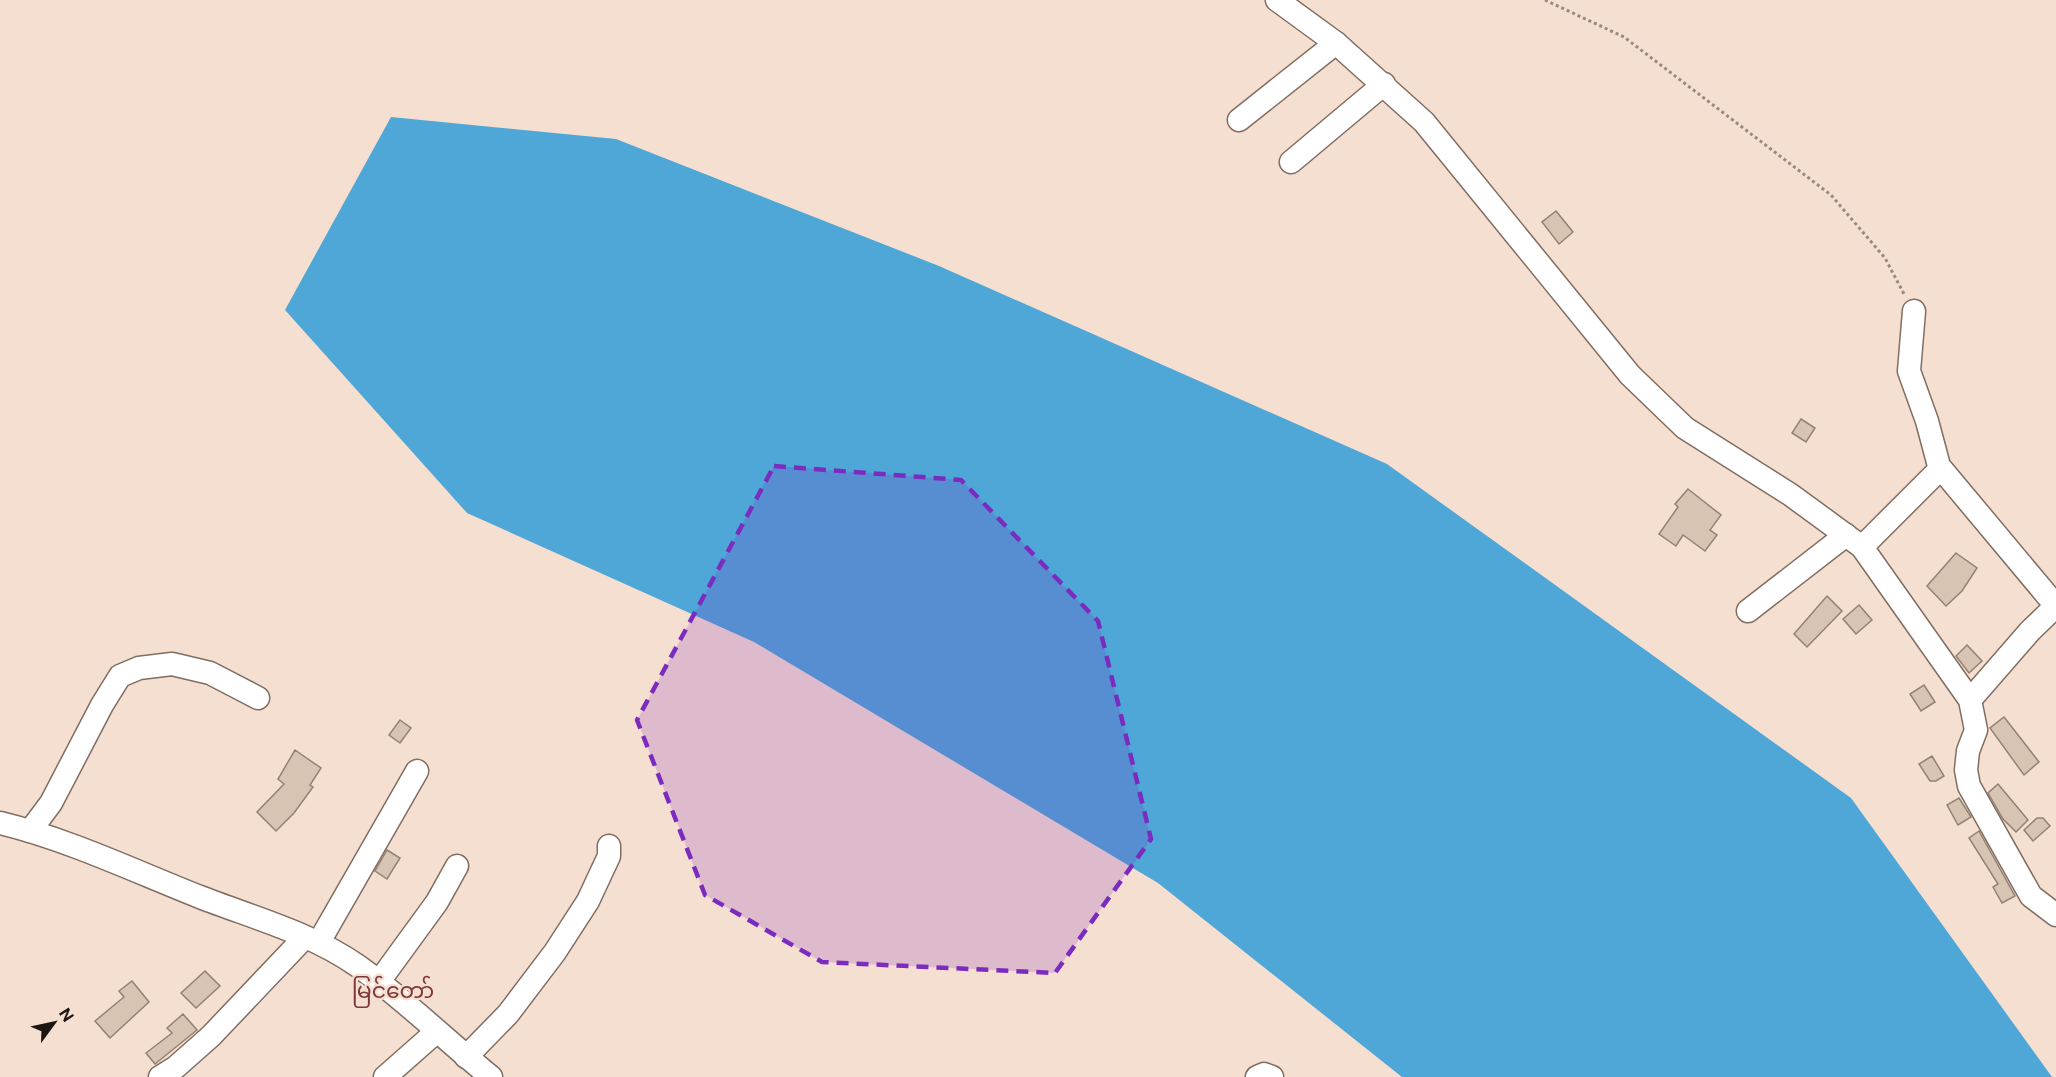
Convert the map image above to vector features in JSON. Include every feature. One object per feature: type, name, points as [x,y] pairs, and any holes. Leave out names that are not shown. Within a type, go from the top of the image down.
[{"type":"street","points":[[1277,0],[1336,43],[1424,122],[1630,375],[1658,405],[1685,428],[1791,495],[1854,541],[1970,700],[1976,730],[1968,751],[1966,770],[1969,786],[2031,896],[2056,915]]},
{"type":"street","points":[[1239,120],[1336,43]]},
{"type":"street","points":[[1291,162],[1384,84]]},
{"type":"street","points":[[1914,311],[1909,371],[1927,421],[1940,469],[2056,606],[2036,624],[1970,700]]},
{"type":"street","points":[[1748,611],[1854,541],[1940,469]]},
{"type":"street","points":[[30,831],[51,803],[102,705],[120,676],[139,668],[172,664],[210,672],[258,698]]},
{"type":"street","points":[[160,1077],[176,1068],[312,940],[417,771]]},
{"type":"street","points":[[0,823],[30,831],[129,866],[198,896],[312,940],[359,967],[491,1077]]},
{"type":"street","points":[[466,1057],[508,1014],[555,952],[588,901],[609,856],[609,846]]},
{"type":"street","points":[[378,983],[437,902],[457,866]]},
{"type":"street","points":[[386,1077],[436,1032]]},
{"type":"street","points":[[1257,1077],[1264,1074],[1272,1077]]},
{"type":"path","points":[[1545,0],[1623,37],[1831,195],[1885,258],[1914,311]]},
{"type":"highlighted area","points":[[774,466],[961,480],[1098,621],[1151,839],[1055,973],[822,962],[705,895],[637,720]]},
{"type":"water","points":[[391,117],[616,139],[939,266],[1387,464],[1851,798],[2052,1077],[1402,1077],[1158,883],[754,642],[467,513],[285,310]]},
{"type":"building","points":[[1556,211],[1573,232],[1559,244],[1542,222]]},
{"type":"building","points":[[1801,419],[1815,428],[1806,442],[1792,433]]},
{"type":"building","points":[[1688,489],[1721,515],[1710,530],[1717,535],[1705,551],[1683,535],[1676,546],[1659,534],[1678,507],[1675,504]]},
{"type":"building","points":[[1956,553],[1977,568],[1962,591],[1946,606],[1927,586]]},
{"type":"building","points":[[1827,596],[1842,611],[1807,647],[1794,634]]},
{"type":"building","points":[[1859,605],[1872,620],[1856,634],[1843,619]]},
{"type":"building","points":[[1967,645],[1982,661],[1969,673],[1956,656]]},
{"type":"building","points":[[1924,685],[1935,702],[1921,711],[1910,694]]},
{"type":"building","points":[[2004,717],[2039,762],[2024,775],[1990,728]]},
{"type":"building","points":[[400,720],[411,728],[400,743],[389,735]]},
{"type":"building","points":[[295,750],[321,768],[310,785],[313,787],[294,813],[276,831],[257,812],[284,784],[278,779]]},
{"type":"building","points":[[1932,756],[1944,776],[1936,781],[1930,781],[1919,764]]},
{"type":"building","points":[[1998,784],[2028,820],[2016,832],[2003,819],[1988,793]]},
{"type":"building","points":[[1959,798],[1971,817],[1958,825],[1947,805]]},
{"type":"building","points":[[2037,818],[2043,818],[2050,826],[2033,841],[2024,830]]},
{"type":"building","points":[[1979,831],[2015,896],[2002,903],[1993,887],[1998,884],[1969,838]]},
{"type":"building","points":[[387,850],[400,858],[387,879],[375,871]]},
{"type":"building","points":[[205,971],[220,986],[196,1008],[181,993]]},
{"type":"building","points":[[132,981],[149,1002],[110,1038],[95,1021],[124,997],[119,991]]},
{"type":"building","points":[[183,1014],[197,1030],[155,1064],[146,1053],[172,1033],[167,1028]]},
{"type":"district","name":"မြင်တော်","points":[[393,990]]}]
